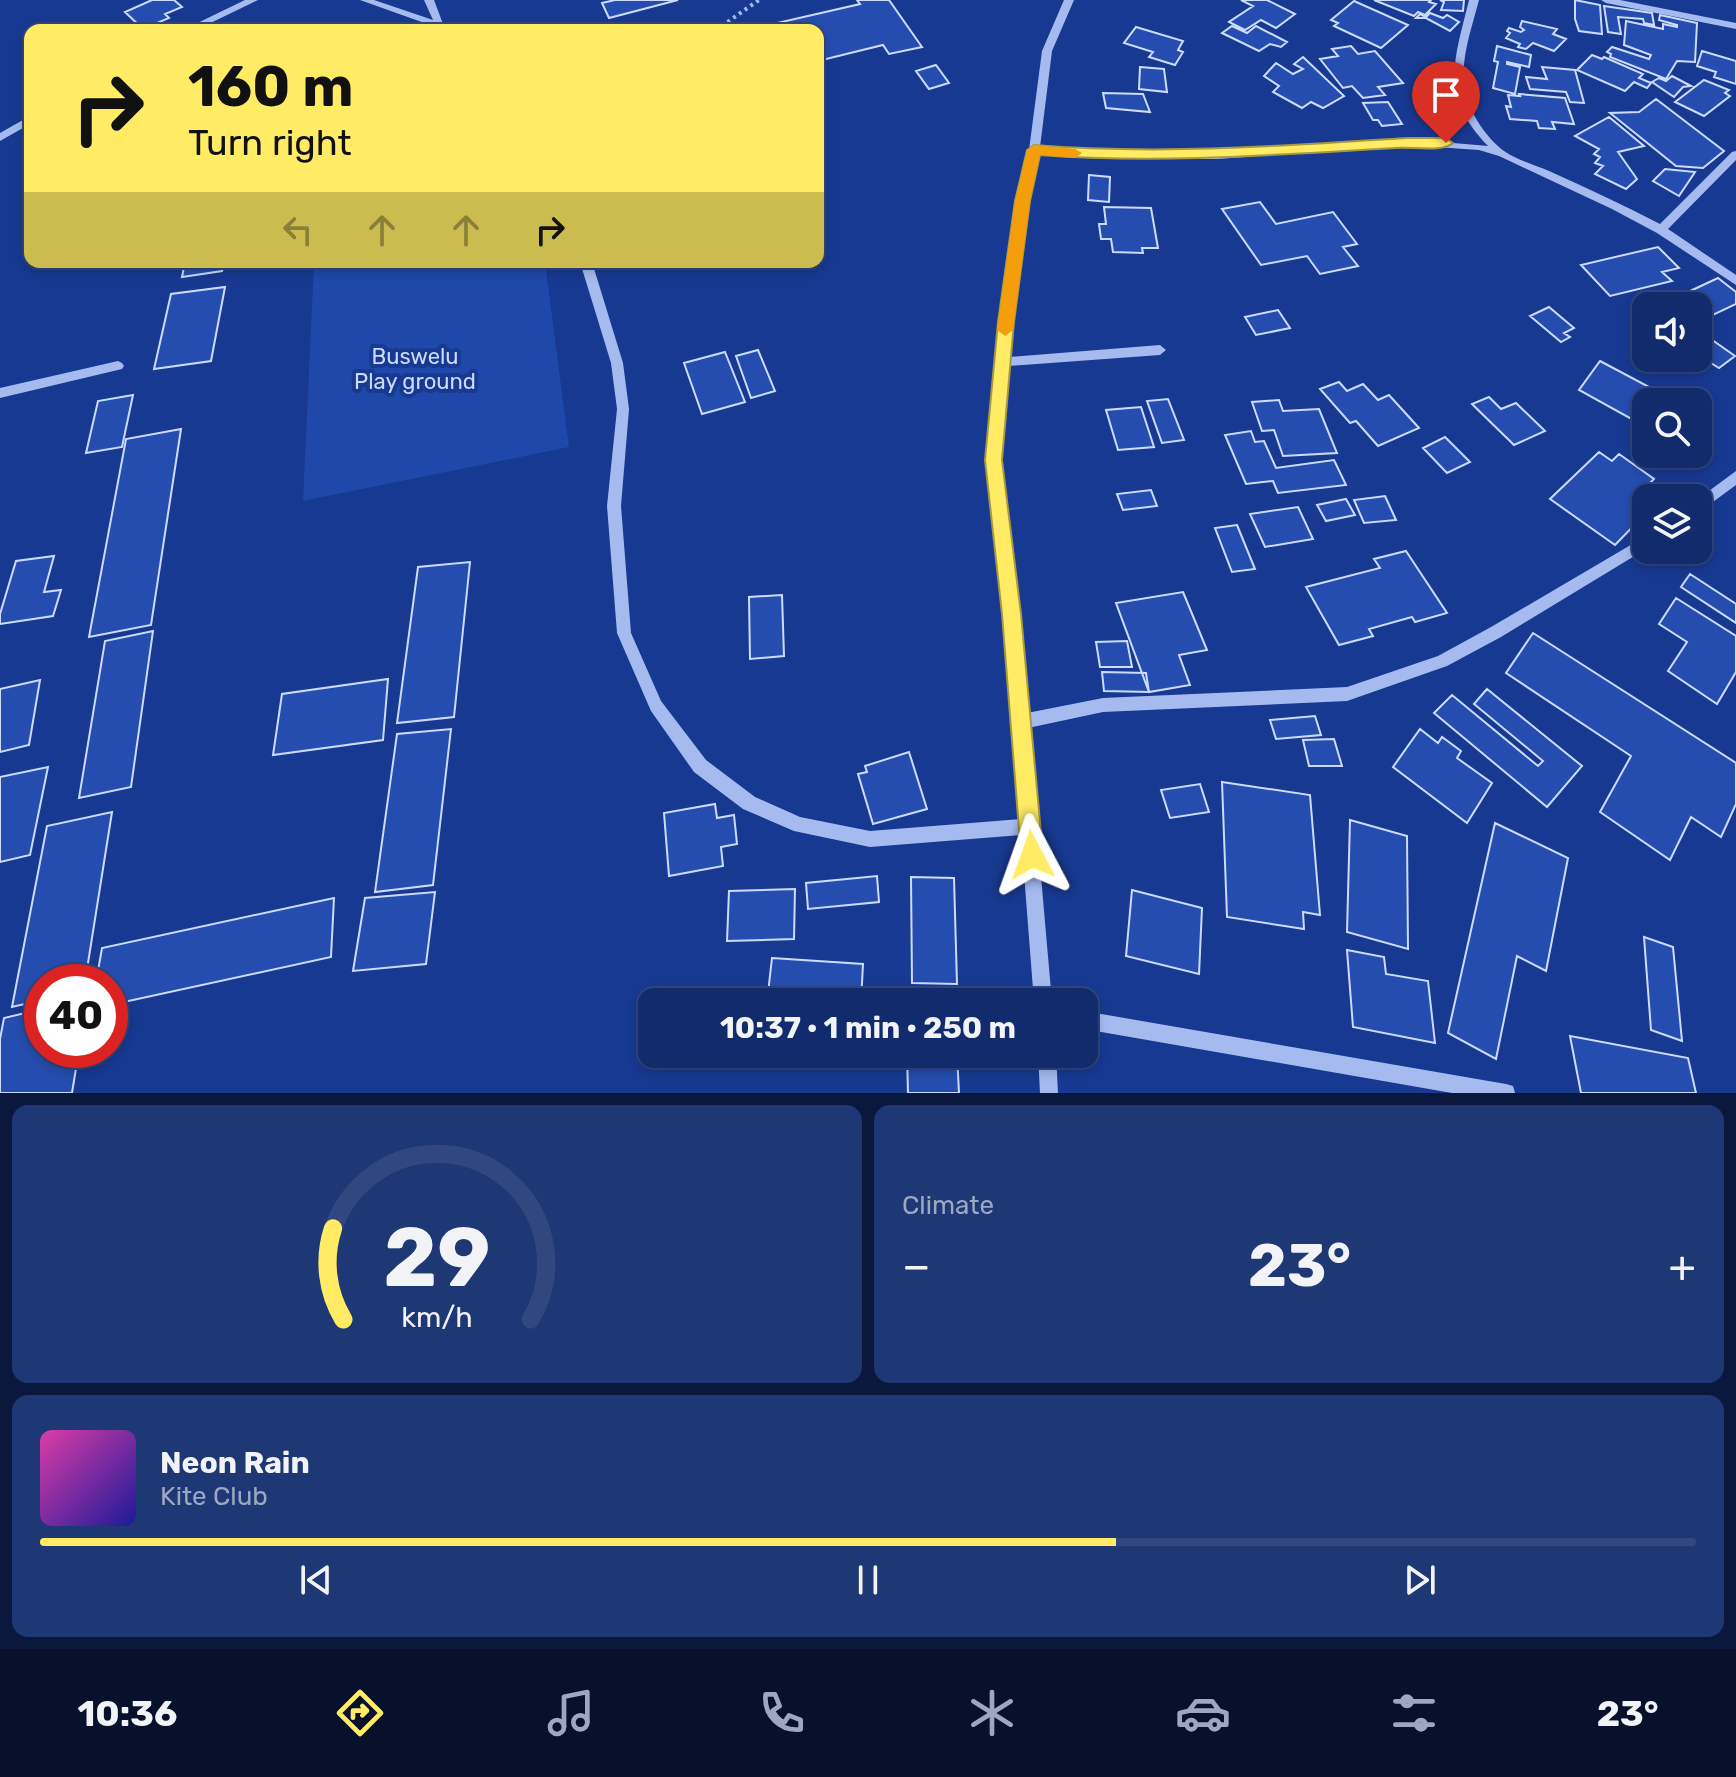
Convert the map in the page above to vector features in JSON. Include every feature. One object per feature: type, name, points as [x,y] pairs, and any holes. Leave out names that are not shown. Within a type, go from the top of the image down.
[{"type":"street","points":[[201,24],[253,0]]},
{"type":"street","points":[[365,0],[439,23]]},
{"type":"street","points":[[429,0],[439,23]]},
{"type":"street","points":[[1042,988],[1021,722],[994,460],[1002,362],[1022,201],[1034,150],[1047,51],[1069,0]]},
{"type":"street","points":[[1474,0],[1456,78],[1458,96],[1477,130],[1503,154]]},
{"type":"street","points":[[1606,0],[1736,26]]},
{"type":"street","points":[[0,138],[24,123]]},
{"type":"street","points":[[1034,150],[1102,155],[1218,155],[1407,142],[1446,143],[1503,154],[1661,230],[1736,281]]},
{"type":"street","points":[[1661,230],[1736,154]]},
{"type":"street","points":[[588,268],[617,363],[623,409],[614,506],[624,633],[656,706],[700,766],[749,803],[800,825],[870,839],[1030,826]]},
{"type":"street","points":[[1002,362],[1160,350]]},
{"type":"street","points":[[0,393],[118,366]]},
{"type":"street","points":[[1712,496],[1736,477]]},
{"type":"street","points":[[1021,722],[1103,705],[1347,694],[1442,661],[1632,550]]},
{"type":"street","points":[[1098,1022],[1506,1093]]},
{"type":"street","points":[[1048,1068],[1049,1093]]},
{"type":"path","points":[[723,24],[759,0]]},
{"type":"green space","name":"Buswelu Play ground","points":[[314,268],[546,268],[569,447],[303,501]]},
{"type":"building","points":[[152,0],[174,0],[182,7],[165,14],[169,18],[155,24],[138,24],[125,12]]},
{"type":"building","points":[[615,0],[678,0],[609,18],[602,3]]},
{"type":"building","points":[[857,0],[889,0],[922,47],[889,54],[883,45],[824,60],[824,24],[773,24],[860,4]]},
{"type":"building","points":[[1241,0],[1267,0],[1295,14],[1276,28],[1261,20],[1245,30],[1229,22],[1253,6]]},
{"type":"building","points":[[1374,0],[1431,0],[1429,2],[1436,4],[1425,15],[1418,12],[1414,16]]},
{"type":"building","points":[[1440,0],[1464,0],[1463,11],[1441,10],[1444,2]]},
{"type":"building","points":[[1575,0],[1600,5],[1602,34],[1579,31],[1575,19]]},
{"type":"building","points":[[1354,1],[1408,25],[1381,48],[1334,26],[1338,23],[1331,20]]},
{"type":"building","points":[[1604,6],[1652,13],[1654,25],[1644,23],[1643,19],[1618,17],[1621,34],[1608,32]]},
{"type":"building","points":[[1430,13],[1443,18],[1447,15],[1459,22],[1450,31],[1426,18],[1416,18],[1420,14],[1426,17]]},
{"type":"building","points":[[1660,15],[1697,23],[1695,62],[1677,61],[1666,79],[1610,57],[1611,54],[1607,52],[1612,47],[1649,59],[1651,55],[1624,45],[1626,21],[1663,29],[1663,24],[1677,27],[1659,20]]},
{"type":"building","points":[[1522,21],[1557,29],[1553,34],[1566,39],[1554,51],[1533,43],[1526,49],[1518,47],[1520,44],[1506,38],[1510,33],[1507,31],[1509,28],[1524,30],[1520,27]]},
{"type":"building","points":[[1232,26],[1247,33],[1256,26],[1287,42],[1281,47],[1270,44],[1259,51],[1222,33]]},
{"type":"building","points":[[1136,27],[1183,41],[1178,50],[1183,52],[1175,65],[1149,57],[1153,52],[1124,43]]},
{"type":"building","points":[[1351,46],[1358,54],[1375,51],[1403,83],[1378,87],[1385,95],[1363,98],[1352,86],[1343,88],[1320,59],[1338,56],[1332,49]]},
{"type":"building","points":[[1497,46],[1531,55],[1529,67],[1507,62],[1520,67],[1515,94],[1493,88],[1498,62],[1494,61]]},
{"type":"building","points":[[1702,51],[1736,61],[1736,84],[1714,77],[1716,72],[1697,66]]},
{"type":"building","points":[[1592,55],[1643,74],[1639,78],[1651,83],[1647,88],[1634,82],[1625,91],[1577,70]]},
{"type":"building","points":[[1303,57],[1344,96],[1323,108],[1311,102],[1302,108],[1273,92],[1279,86],[1264,76],[1276,63],[1293,74],[1303,69],[1294,64]]},
{"type":"building","points":[[936,65],[949,83],[929,89],[916,71]]},
{"type":"building","points":[[1140,67],[1164,69],[1167,92],[1139,89]]},
{"type":"building","points":[[1542,67],[1575,70],[1584,103],[1570,102],[1566,92],[1530,89],[1526,77],[1547,79]]},
{"type":"building","points":[[1672,76],[1691,86],[1683,87],[1674,97],[1652,82],[1659,78],[1666,81]]},
{"type":"building","points":[[1704,80],[1729,90],[1725,93],[1730,96],[1704,116],[1675,102]]},
{"type":"building","points":[[1103,93],[1143,94],[1150,112],[1106,108]]},
{"type":"building","points":[[1508,95],[1565,98],[1574,124],[1552,122],[1555,129],[1539,128],[1537,121],[1510,119],[1506,106],[1511,107]]},
{"type":"building","points":[[1656,99],[1724,151],[1703,168],[1676,166],[1610,113],[1639,112]]},
{"type":"building","points":[[1388,102],[1402,124],[1382,126],[1378,120],[1373,120],[1363,103]]},
{"type":"building","points":[[1609,117],[1644,146],[1618,152],[1637,179],[1626,189],[1595,174],[1603,166],[1595,163],[1600,157],[1594,154],[1599,149],[1575,136]]},
{"type":"building","points":[[1665,169],[1695,172],[1679,196],[1653,181]]},
{"type":"building","points":[[1089,175],[1110,177],[1109,202],[1088,200]]},
{"type":"building","points":[[1260,202],[1276,224],[1333,212],[1357,244],[1343,247],[1358,266],[1320,274],[1307,256],[1261,265],[1222,209]]},
{"type":"building","points":[[1104,207],[1151,208],[1158,248],[1142,248],[1143,253],[1113,252],[1111,239],[1101,239],[1099,224],[1106,224]]},
{"type":"building","points":[[1658,247],[1679,268],[1662,272],[1672,281],[1610,296],[1581,265]]},
{"type":"building","points":[[184,268],[223,268],[222,271],[182,277]]},
{"type":"building","points":[[1718,278],[1736,292],[1736,304],[1712,315],[1712,292],[1688,292]]},
{"type":"building","points":[[225,287],[211,361],[154,369],[171,294]]},
{"type":"building","points":[[1549,307],[1574,328],[1564,333],[1570,337],[1561,342],[1530,316]]},
{"type":"building","points":[[1278,310],[1290,328],[1256,335],[1245,317]]},
{"type":"building","points":[[1712,340],[1735,356],[1719,368],[1712,364]]},
{"type":"building","points":[[758,350],[775,391],[751,398],[736,356]]},
{"type":"building","points":[[725,352],[745,402],[702,414],[684,363]]},
{"type":"building","points":[[1600,361],[1651,388],[1632,388],[1632,419],[1579,390]]},
{"type":"building","points":[[1339,382],[1347,391],[1363,384],[1378,400],[1389,395],[1419,428],[1378,446],[1356,421],[1350,423],[1320,389]]},
{"type":"building","points":[[133,395],[122,447],[86,453],[98,401]]},
{"type":"building","points":[[1489,397],[1501,409],[1516,403],[1545,431],[1514,445],[1472,404]]},
{"type":"building","points":[[1168,399],[1184,440],[1162,443],[1147,401]]},
{"type":"building","points":[[1279,400],[1283,411],[1319,409],[1337,453],[1283,456],[1274,430],[1262,431],[1252,402]]},
{"type":"building","points":[[1141,407],[1154,447],[1118,450],[1106,410]]},
{"type":"building","points":[[181,429],[151,625],[89,637],[126,439]]},
{"type":"building","points":[[1251,431],[1255,442],[1264,441],[1276,468],[1334,460],[1346,485],[1278,493],[1273,481],[1246,484],[1225,435]]},
{"type":"building","points":[[1445,437],[1470,462],[1447,473],[1423,448]]},
{"type":"building","points":[[1599,452],[1612,461],[1619,454],[1632,463],[1632,468],[1639,468],[1654,479],[1649,484],[1632,484],[1632,527],[1615,545],[1550,499]]},
{"type":"building","points":[[1151,490],[1157,506],[1123,510],[1117,494]]},
{"type":"building","points":[[1385,496],[1396,520],[1364,523],[1354,500]]},
{"type":"building","points":[[1346,499],[1355,515],[1326,521],[1317,505]]},
{"type":"building","points":[[1298,507],[1313,539],[1265,547],[1250,514]]},
{"type":"building","points":[[1237,525],[1255,569],[1232,572],[1215,528]]},
{"type":"building","points":[[1406,551],[1447,613],[1415,622],[1412,617],[1369,629],[1373,636],[1339,645],[1306,587],[1380,568],[1374,559]]},
{"type":"building","points":[[54,556],[44,592],[61,590],[53,616],[0,624],[0,614],[16,561]]},
{"type":"building","points":[[470,562],[454,717],[397,723],[418,567]]},
{"type":"building","points":[[1690,574],[1736,604],[1736,623],[1681,587]]},
{"type":"building","points":[[1183,592],[1207,650],[1179,655],[1190,685],[1149,692],[1116,603]]},
{"type":"building","points":[[782,595],[784,656],[750,659],[749,597]]},
{"type":"building","points":[[1676,598],[1736,636],[1736,672],[1717,704],[1668,671],[1687,642],[1659,624]]},
{"type":"building","points":[[153,631],[131,787],[79,798],[105,641]]},
{"type":"building","points":[[1533,633],[1736,763],[1736,804],[1721,837],[1691,817],[1670,860],[1600,812],[1631,756],[1506,673]]},
{"type":"building","points":[[1127,641],[1132,667],[1100,667],[1096,642]]},
{"type":"building","points":[[1102,672],[1146,673],[1149,692],[1104,691]]},
{"type":"building","points":[[388,679],[383,740],[273,755],[282,694]]},
{"type":"building","points":[[40,680],[29,745],[0,752],[0,689]]},
{"type":"building","points":[[1487,689],[1582,766],[1547,807],[1434,713],[1452,695],[1538,766],[1543,761],[1474,704]]},
{"type":"building","points":[[1315,716],[1321,735],[1276,739],[1270,720]]},
{"type":"building","points":[[451,729],[433,885],[375,892],[397,734]]},
{"type":"building","points":[[1420,729],[1438,743],[1442,737],[1461,751],[1457,758],[1492,783],[1467,823],[1393,767]]},
{"type":"building","points":[[1334,739],[1342,766],[1309,766],[1303,740]]},
{"type":"building","points":[[909,752],[927,809],[873,824],[858,774],[867,772],[865,766]]},
{"type":"building","points":[[48,767],[30,855],[0,862],[0,777]]},
{"type":"building","points":[[1222,782],[1310,795],[1320,915],[1303,912],[1304,929],[1227,917]]},
{"type":"building","points":[[1200,784],[1209,812],[1170,818],[1161,790]]},
{"type":"building","points":[[715,804],[717,818],[734,815],[737,844],[721,847],[723,866],[669,876],[664,813]]},
{"type":"building","points":[[112,812],[88,964],[24,964],[24,1004],[12,1007],[47,826]]},
{"type":"building","points":[[1350,820],[1407,836],[1408,949],[1347,932]]},
{"type":"building","points":[[1495,823],[1568,858],[1546,971],[1517,956],[1496,1059],[1448,1033]]},
{"type":"building","points":[[877,876],[879,902],[808,909],[806,883]]},
{"type":"building","points":[[911,877],[954,878],[957,984],[912,983]]},
{"type":"building","points":[[795,889],[794,939],[727,941],[729,891]]},
{"type":"building","points":[[1132,890],[1202,908],[1199,974],[1126,956]]},
{"type":"building","points":[[435,892],[426,964],[353,971],[365,898]]},
{"type":"building","points":[[334,898],[331,957],[128,1001],[128,964],[99,964],[102,948]]},
{"type":"building","points":[[1644,937],[1673,947],[1682,1041],[1651,1030]]},
{"type":"building","points":[[1347,950],[1384,957],[1386,974],[1428,981],[1435,1043],[1353,1027]]},
{"type":"building","points":[[772,958],[863,964],[862,988],[769,988]]},
{"type":"building","points":[[24,1013],[24,1068],[76,1068],[72,1093],[0,1093],[0,1039],[4,1018]]},
{"type":"building","points":[[1570,1036],[1688,1058],[1696,1093],[1581,1093]]},
{"type":"building","points":[[907,1068],[958,1068],[959,1093],[908,1093]]},
{"type":"slow traffic","points":[[1005,330],[1022,201],[1034,150],[1075,153]]},
{"type":"route","points":[[1032,855],[994,460],[1006,322],[1022,201],[1034,150],[1102,155],[1218,155],[1407,142],[1446,143]]}]
